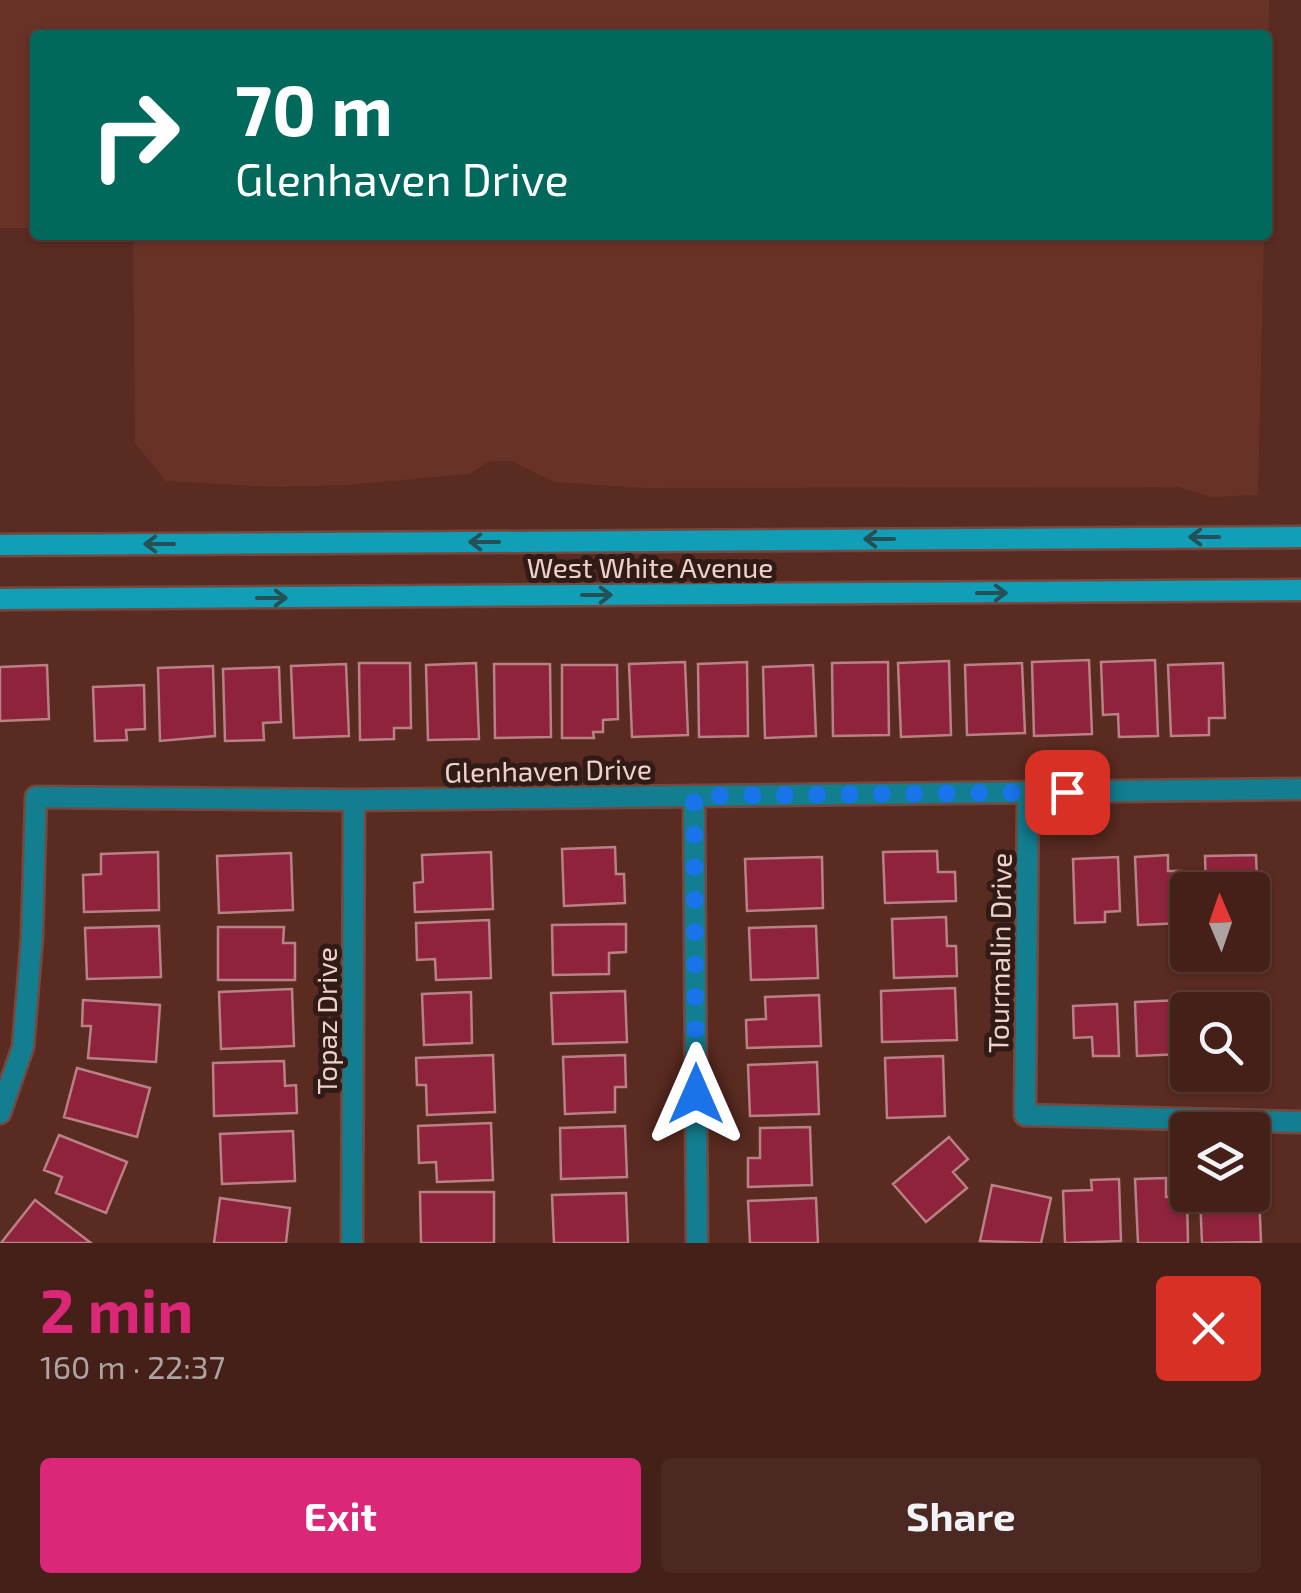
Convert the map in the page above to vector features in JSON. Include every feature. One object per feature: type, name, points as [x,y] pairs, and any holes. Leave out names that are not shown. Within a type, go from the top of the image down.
[{"type":"main road","name":"West White Avenue","points":[[0,545],[1301,537]]},
{"type":"main road","name":"West White Avenue","points":[[0,599],[1301,590]]},
{"type":"street","name":"Glenhaven Drive","points":[[0,1113],[23,1046],[32,936],[36,797],[354,800],[1301,789]]},
{"type":"street","name":"Tourmalin Drive","points":[[1028,792],[1025,1114],[1301,1122]]},
{"type":"street","points":[[694,796],[697,1243]]},
{"type":"street","name":"Topaz Drive","points":[[352,1243],[354,800]]},
{"type":"shaded area","points":[[0,0],[1269,0],[1269,30],[30,30],[30,228],[0,228]]},
{"type":"shaded area","points":[[133,240],[1264,240],[1258,495],[1212,497],[1178,487],[644,488],[555,482],[512,461],[487,462],[470,474],[272,487],[166,481],[135,443]]},
{"type":"building","points":[[1089,660],[1092,734],[1034,736],[1032,662]]},
{"type":"building","points":[[1155,660],[1158,736],[1119,737],[1118,714],[1103,715],[1101,662]]},
{"type":"building","points":[[949,661],[951,735],[901,737],[898,663]]},
{"type":"building","points":[[685,662],[688,735],[632,737],[629,664]]},
{"type":"building","points":[[747,662],[748,736],[699,737],[698,664]]},
{"type":"building","points":[[888,662],[889,735],[833,736],[832,663]]},
{"type":"building","points":[[359,663],[410,663],[411,728],[394,728],[394,739],[360,740]]},
{"type":"building","points":[[476,663],[479,739],[428,740],[426,665]]},
{"type":"building","points":[[1022,663],[1025,733],[967,735],[965,665]]},
{"type":"building","points":[[1223,663],[1225,718],[1209,718],[1209,735],[1171,736],[1168,665]]},
{"type":"building","points":[[346,664],[349,736],[294,738],[291,666]]},
{"type":"building","points":[[494,664],[550,664],[551,737],[495,738]]},
{"type":"building","points":[[47,665],[49,719],[0,721],[0,667]]},
{"type":"building","points":[[562,665],[617,665],[618,719],[603,720],[603,732],[593,732],[594,738],[562,738]]},
{"type":"building","points":[[813,665],[816,736],[765,738],[763,667]]},
{"type":"building","points":[[213,666],[215,736],[160,741],[158,668]]},
{"type":"building","points":[[279,667],[281,722],[263,723],[264,740],[225,741],[223,669]]},
{"type":"building","points":[[144,685],[145,729],[126,730],[127,740],[95,741],[93,687]]},
{"type":"building","points":[[615,847],[616,874],[624,874],[625,903],[564,906],[562,849]]},
{"type":"building","points":[[937,851],[938,872],[955,872],[956,901],[885,903],[883,852]]},
{"type":"building","points":[[158,852],[159,910],[84,912],[83,875],[101,874],[101,854]]},
{"type":"building","points":[[491,852],[493,909],[415,912],[414,883],[423,882],[422,855]]},
{"type":"building","points":[[291,853],[293,910],[219,913],[217,856]]},
{"type":"building","points":[[1168,855],[1168,871],[1181,871],[1170,872],[1170,924],[1138,925],[1135,857]]},
{"type":"building","points":[[1256,855],[1257,872],[1205,872],[1205,856]]},
{"type":"building","points":[[822,857],[823,908],[747,911],[745,859]]},
{"type":"building","points":[[1118,857],[1120,911],[1105,912],[1105,922],[1075,923],[1073,859]]},
{"type":"building","points":[[946,917],[947,946],[956,946],[957,976],[894,978],[892,919]]},
{"type":"building","points":[[489,920],[491,978],[436,980],[435,959],[417,960],[416,923]]},
{"type":"building","points":[[626,924],[626,952],[609,953],[609,974],[553,975],[552,925]]},
{"type":"building","points":[[159,926],[161,977],[87,979],[85,928]]},
{"type":"building","points":[[816,926],[818,978],[751,980],[749,928]]},
{"type":"building","points":[[218,927],[284,927],[283,943],[295,943],[295,980],[218,980]]},
{"type":"building","points":[[955,988],[957,1040],[882,1042],[881,991]]},
{"type":"building","points":[[292,989],[294,1046],[221,1049],[219,992]]},
{"type":"building","points":[[625,991],[627,1042],[553,1044],[551,993]]},
{"type":"building","points":[[471,992],[472,1043],[424,1045],[422,994]]},
{"type":"building","points":[[819,995],[821,1046],[747,1048],[746,1020],[766,1019],[765,997]]},
{"type":"building","points":[[83,1000],[160,1005],[156,1062],[88,1058],[91,1026],[82,1026]]},
{"type":"building","points":[[1170,1000],[1170,1055],[1137,1056],[1135,1002]]},
{"type":"building","points":[[1117,1004],[1119,1056],[1093,1056],[1092,1037],[1074,1038],[1073,1006]]},
{"type":"building","points":[[493,1055],[495,1112],[427,1115],[426,1085],[417,1085],[416,1058]]},
{"type":"building","points":[[625,1055],[626,1087],[615,1087],[615,1112],[565,1114],[563,1057]]},
{"type":"building","points":[[943,1056],[945,1116],[887,1118],[885,1058]]},
{"type":"building","points":[[284,1061],[285,1086],[296,1085],[297,1113],[214,1116],[213,1063]]},
{"type":"building","points":[[817,1062],[819,1114],[750,1116],[748,1065]]},
{"type":"building","points":[[77,1068],[150,1088],[137,1137],[64,1117]]},
{"type":"building","points":[[491,1123],[493,1180],[437,1182],[436,1162],[419,1163],[418,1126]]},
{"type":"building","points":[[625,1126],[627,1177],[561,1179],[560,1128]]},
{"type":"building","points":[[810,1127],[812,1185],[748,1187],[748,1158],[760,1158],[760,1128]]},
{"type":"building","points":[[293,1131],[295,1181],[222,1184],[220,1134]]},
{"type":"building","points":[[59,1135],[127,1162],[106,1213],[56,1193],[62,1177],[44,1170]]},
{"type":"building","points":[[949,1137],[968,1159],[953,1172],[967,1188],[926,1222],[893,1184]]},
{"type":"building","points":[[1166,1178],[1170,1212],[1187,1212],[1188,1243],[1138,1243],[1135,1179]]},
{"type":"building","points":[[1119,1179],[1121,1241],[1065,1243],[1063,1191],[1092,1190],[1091,1180]]},
{"type":"building","points":[[992,1185],[1051,1198],[1041,1243],[980,1241]]},
{"type":"building","points":[[420,1192],[494,1192],[494,1243],[421,1243]]},
{"type":"building","points":[[626,1193],[628,1243],[554,1243],[552,1195]]},
{"type":"building","points":[[220,1198],[290,1208],[286,1243],[214,1243]]},
{"type":"building","points":[[816,1198],[818,1243],[750,1243],[748,1201]]},
{"type":"building","points":[[35,1200],[91,1243],[1,1243]]},
{"type":"building","points":[[1201,1212],[1260,1212],[1261,1242],[1202,1243]]},
{"type":"route","points":[[696,1094],[694,796],[1067,792]]}]
